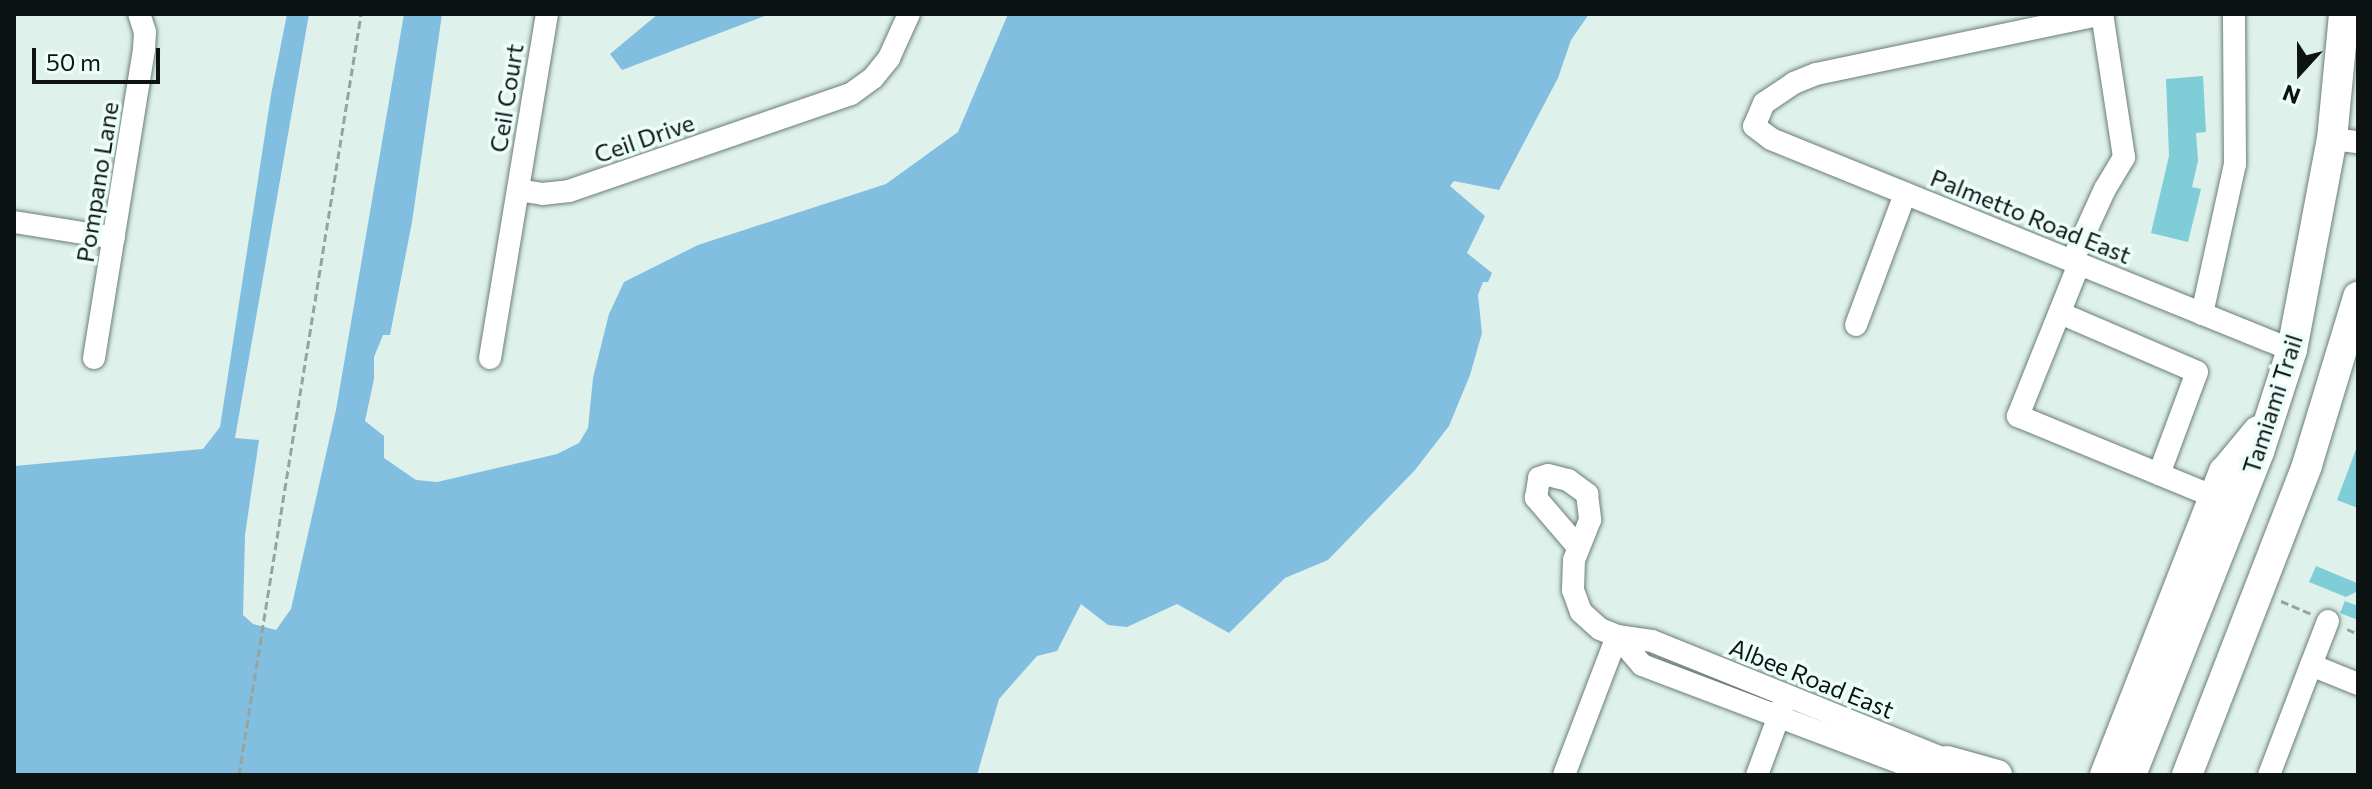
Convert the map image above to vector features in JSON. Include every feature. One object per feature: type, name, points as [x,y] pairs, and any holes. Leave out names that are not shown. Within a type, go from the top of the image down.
[{"type":"main road","name":"Tamiami Trail","points":[[2131,775],[2272,414],[2292,350],[2345,140],[2344,14]]},
{"type":"main road","points":[[2187,775],[2307,465],[2349,367],[2357,305]]},
{"type":"main road","points":[[2105,775],[2224,472],[2272,414]]},
{"type":"main road","points":[[1928,770],[1997,775]]},
{"type":"street","name":"Pompano Lane","points":[[94,358],[144,50],[145,32],[139,14]]},
{"type":"street","name":"Ceil Court","points":[[518,190],[547,14]]},
{"type":"street","name":"Ceil Drive","points":[[518,190],[542,194],[569,191],[851,94],[873,78],[889,58],[909,14]]},
{"type":"street","points":[[2103,14],[2124,157],[2105,189],[2018,416],[2215,497]]},
{"type":"street","name":"Palmetto Road East","points":[[2103,14],[1816,74],[1794,83],[1764,103],[1754,126],[1771,139],[2292,350]]},
{"type":"street","points":[[2202,314],[2235,164],[2234,14]]},
{"type":"street","points":[[490,358],[518,190]]},
{"type":"street","points":[[1856,325],[1905,194]]},
{"type":"street","points":[[14,222],[114,238]]},
{"type":"street","points":[[2060,313],[2197,372],[2159,474]]},
{"type":"street","name":"Albee Road East","points":[[1578,547],[1573,576],[1577,603],[1589,621],[1617,636],[1652,641],[1786,696],[1928,770]]},
{"type":"street","points":[[2269,775],[2328,621]]},
{"type":"street","points":[[1564,775],[1617,636]]},
{"type":"street","name":"Albee Road East","points":[[1617,636],[1642,665],[1777,719],[1928,770],[1985,775]]},
{"type":"street","points":[[2311,665],[2358,684]]},
{"type":"street","points":[[1757,775],[1786,696]]},
{"type":"path","points":[[239,775],[361,14]]},
{"type":"path","points":[[2259,592],[2358,634]]},
{"type":"water","points":[[287,14],[309,14],[235,438],[259,440],[245,535],[243,615],[253,624],[276,630],[291,609],[336,410],[404,14],[442,14],[412,222],[390,335],[383,335],[374,357],[374,379],[365,421],[384,436],[384,458],[416,480],[437,482],[557,454],[579,443],[588,428],[593,378],[609,314],[624,282],[698,245],[886,184],[958,132],[1008,14],[1589,14],[1571,40],[1558,78],[1499,190],[1454,181],[1450,186],[1485,216],[1467,253],[1492,273],[1488,282],[1483,282],[1478,295],[1482,333],[1470,375],[1449,426],[1415,470],[1328,560],[1285,578],[1229,633],[1177,604],[1127,627],[1108,625],[1081,604],[1057,651],[1037,656],[999,699],[977,775],[14,775],[14,466],[203,449],[220,427],[271,95]]},
{"type":"water","points":[[658,14],[770,14],[622,70],[610,54]]},
{"type":"building","points":[[2203,76],[2206,132],[2196,133],[2198,161],[2192,187],[2201,189],[2188,242],[2151,233],[2169,156],[2166,79]]},
{"type":"building","points":[[2358,444],[2358,508],[2337,500]]},
{"type":"building","points":[[2316,566],[2357,583],[2358,591],[2346,597],[2309,582]]},
{"type":"building","points":[[2345,601],[2358,606],[2358,620],[2340,613]]}]
